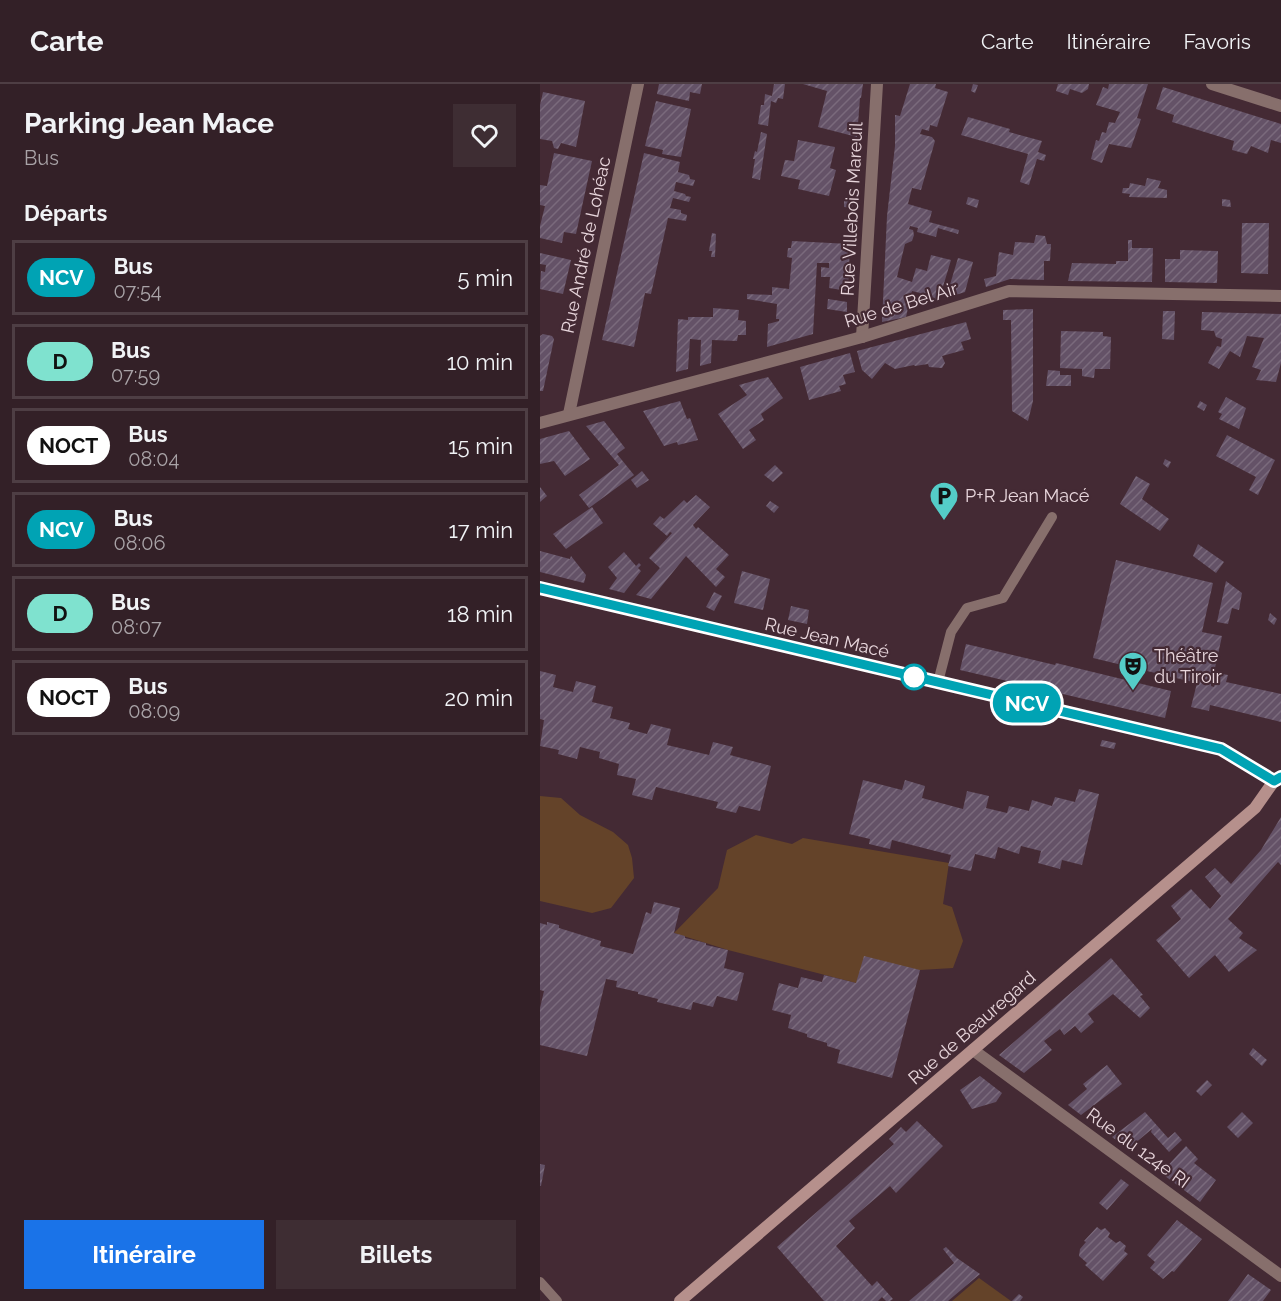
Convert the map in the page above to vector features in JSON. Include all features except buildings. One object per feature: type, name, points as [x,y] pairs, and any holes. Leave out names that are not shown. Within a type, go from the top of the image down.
[{"type":"street","name":"Rue André de Lohéac","points":[[569,414],[638,84]]},
{"type":"street","name":"Rue Villebois Mareuil","points":[[862,337],[877,84]]},
{"type":"street","points":[[1212,84],[1281,106]]},
{"type":"street","name":"Rue de Bel Air","points":[[540,423],[862,337],[1009,291],[1281,296]]},
{"type":"street","name":"Rue Jean Macé","points":[[540,588],[1221,749],[1278,779]]},
{"type":"street","name":"Rue de Beauregard","points":[[680,1301],[1255,808],[1278,779]]},
{"type":"street","name":"Rue du 124e RI","points":[[973,1050],[1281,1276]]},
{"type":"lane","points":[[938,682],[951,632],[967,608],[1003,598],[1052,517]]},
{"type":"lane","points":[[540,1282],[557,1301]]},
{"type":"shaded area","points":[[540,796],[561,798],[580,815],[613,832],[628,845],[634,878],[611,908],[592,913],[540,901]]},
{"type":"shaded area","points":[[756,835],[792,844],[803,838],[949,863],[943,904],[952,907],[963,941],[953,968],[920,970],[856,983],[728,950],[674,933],[718,888],[727,850]]},
{"type":"shaded area","points":[[979,1278],[1011,1301],[952,1301]]},
{"type":"bus line","name":"NCV","points":[[540,588],[1221,749],[1274,781],[1281,777]]},
{"type":"place","name":"P+R Jean Macé","points":[[944,522]]},
{"type":"place","name":"Théâtre du Tiroir","points":[[1133,692]]}]
